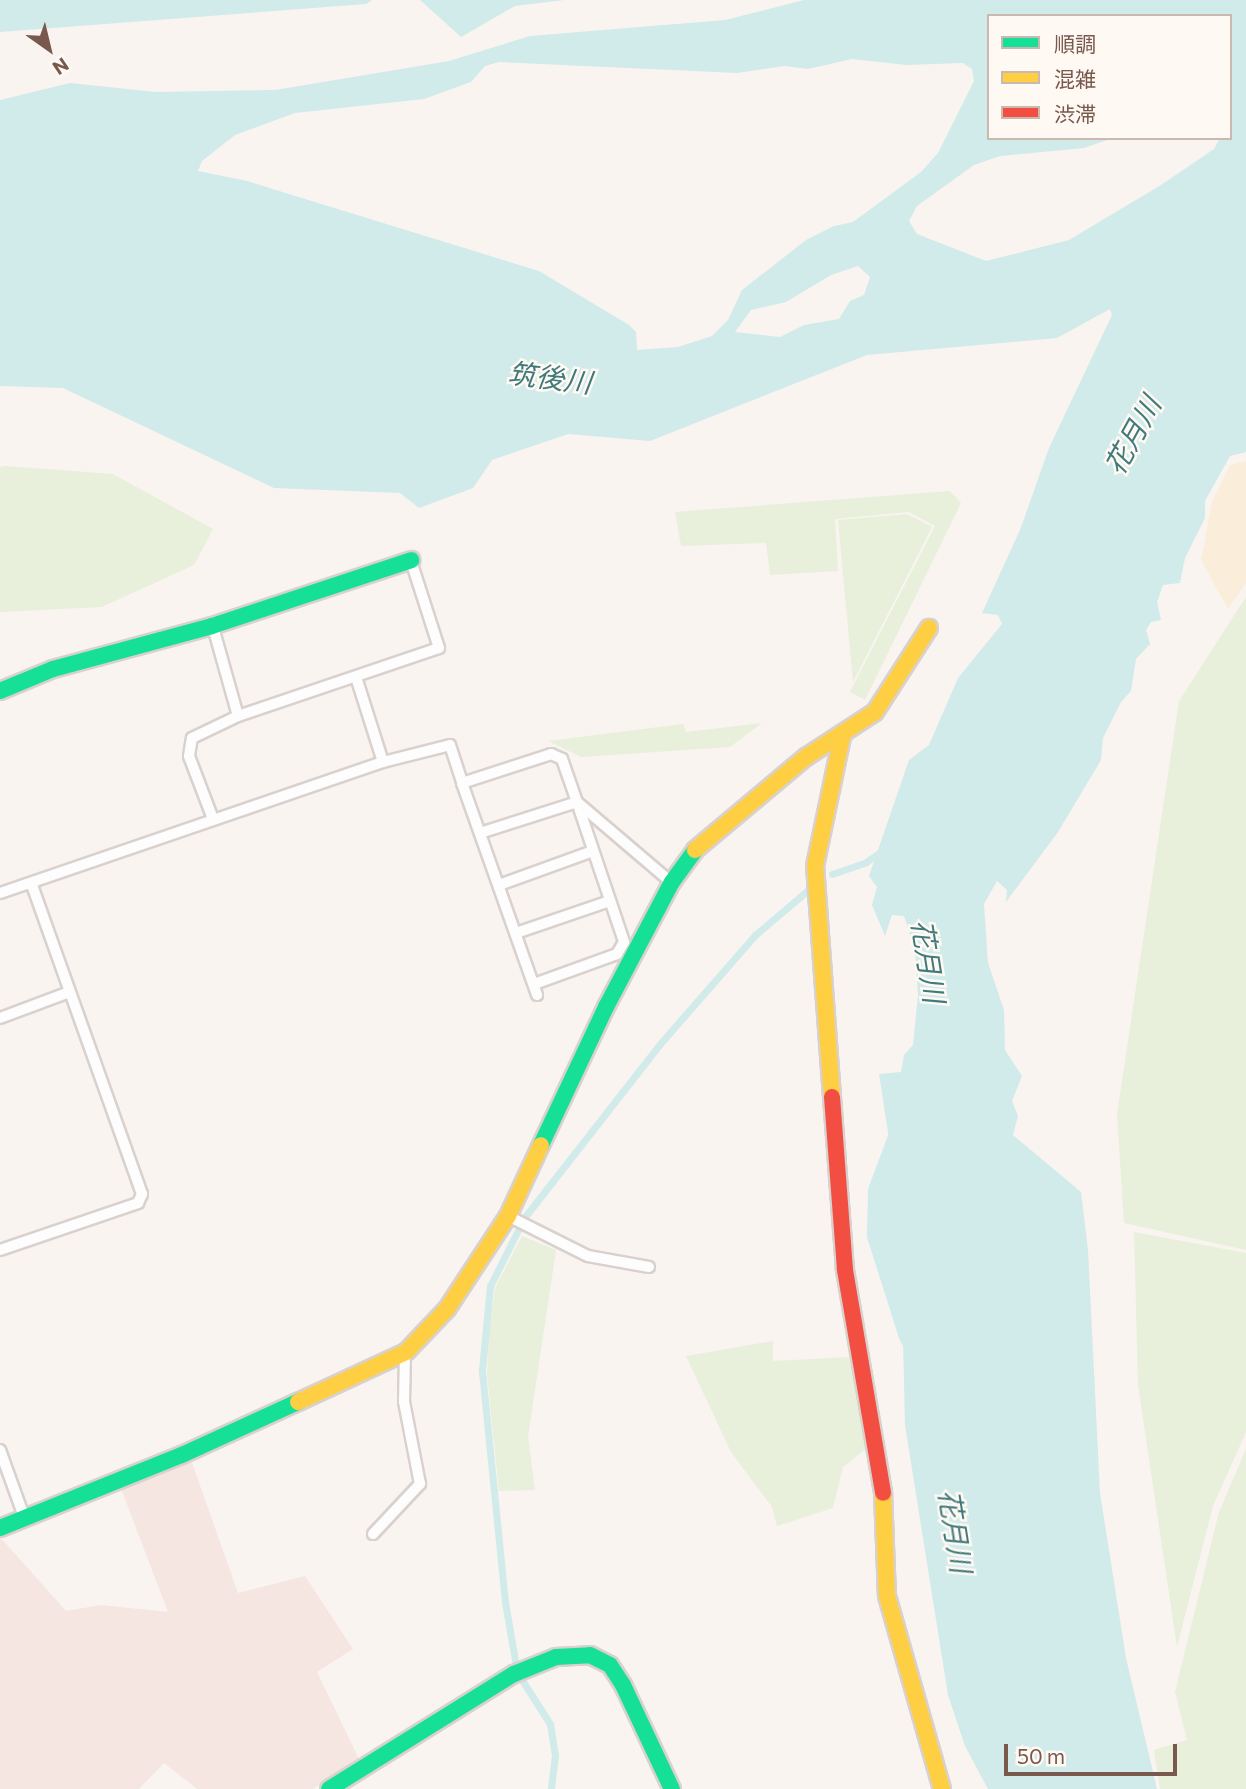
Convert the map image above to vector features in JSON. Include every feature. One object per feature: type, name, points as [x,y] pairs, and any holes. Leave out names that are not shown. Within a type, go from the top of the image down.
[{"type":"street","points":[[0,691],[54,669],[212,626],[411,560]]},
{"type":"street","points":[[0,1528],[182,1455],[406,1352],[447,1309],[511,1218],[606,1007],[671,882],[695,850],[806,757],[842,737],[874,712],[929,628]]},
{"type":"street","points":[[842,737],[815,866],[845,1270],[882,1466],[887,1596],[942,1789]]},
{"type":"street","points":[[329,1789],[518,1672],[556,1657],[590,1655],[610,1665],[643,1721],[672,1789]]},
{"type":"lane","points":[[213,819],[189,756],[192,738],[238,716],[439,648],[411,560]]},
{"type":"lane","points":[[212,626],[238,716]]},
{"type":"lane","points":[[356,677],[383,762]]},
{"type":"lane","points":[[0,892],[383,762],[450,745],[537,995]]},
{"type":"lane","points":[[462,783],[551,754],[562,759],[624,942],[617,954],[534,984]]},
{"type":"lane","points":[[577,802],[671,882]]},
{"type":"lane","points":[[480,833],[577,802]]},
{"type":"lane","points":[[499,886],[593,851]]},
{"type":"lane","points":[[0,1250],[138,1203],[142,1194],[67,993],[30,883]]},
{"type":"lane","points":[[516,933],[610,901]]},
{"type":"lane","points":[[0,1018],[67,993]]},
{"type":"lane","points":[[511,1218],[524,1227],[588,1256],[649,1267]]},
{"type":"lane","points":[[373,1534],[420,1484],[404,1402],[406,1352]]},
{"type":"lane","points":[[0,1450],[25,1518]]},
{"type":"shaded area","points":[[190,1457],[238,1593],[305,1576],[353,1649],[317,1672],[360,1761],[313,1789],[197,1789],[164,1763],[139,1789],[0,1789],[0,1537],[66,1611],[101,1605],[168,1612],[120,1486]]},
{"type":"green space","points":[[0,467],[113,474],[213,529],[194,565],[102,607],[0,612]]},
{"type":"green space","points":[[950,491],[961,503],[865,700],[850,692],[935,526],[909,512],[835,519],[838,571],[770,575],[766,543],[681,546],[675,512]]},
{"type":"green space","points":[[907,514],[932,527],[853,682],[838,520]]},
{"type":"green space","points":[[1246,597],[1246,1250],[1124,1223],[1117,1114],[1179,701]]},
{"type":"green space","points":[[762,723],[730,747],[581,757],[548,741],[683,724],[686,732]]},
{"type":"green space","points":[[1134,1232],[1246,1253],[1246,1432],[1213,1506],[1177,1647],[1138,1385]]},
{"type":"green space","points":[[522,1236],[556,1250],[528,1437],[535,1490],[499,1491],[487,1375],[489,1332],[495,1288]]},
{"type":"green space","points":[[773,1341],[773,1361],[849,1357],[867,1448],[843,1467],[833,1508],[777,1526],[772,1507],[731,1452],[686,1356]]},
{"type":"green space","points":[[1246,1449],[1246,1789],[1160,1789],[1154,1750],[1187,1740],[1175,1692],[1219,1512]]},
{"type":"sand","points":[[1246,461],[1246,583],[1228,609],[1201,560],[1212,502],[1230,465]]},
{"type":"water","points":[[0,0],[372,0],[366,4],[0,32]]},
{"type":"water","points":[[420,0],[564,0],[515,6],[461,37]]},
{"type":"water","name":"筑後川","points":[[804,0],[1246,0],[1246,452],[1230,456],[1205,501],[1205,518],[1185,558],[1180,583],[1163,585],[1157,602],[1161,620],[1151,622],[1146,630],[1150,644],[1136,659],[1131,691],[1121,702],[1103,738],[1101,760],[1058,832],[1006,902],[1007,890],[997,881],[984,904],[988,963],[1004,1010],[1005,1050],[1022,1076],[1012,1101],[1018,1116],[1013,1135],[1081,1192],[1088,1250],[1100,1493],[1126,1658],[1157,1789],[988,1789],[965,1746],[948,1695],[905,1425],[900,1210],[879,1074],[901,1072],[904,1055],[913,1045],[918,995],[915,950],[904,916],[892,915],[885,936],[872,905],[877,887],[869,876],[909,760],[929,745],[958,678],[1002,624],[998,615],[982,613],[1020,530],[1049,448],[1112,315],[1110,309],[1057,338],[867,355],[650,441],[568,434],[492,460],[473,488],[419,508],[400,493],[274,488],[63,388],[0,386],[0,100],[70,83],[156,92],[275,90],[449,61],[530,36],[725,20]],"holes":[[[852,59],[906,65],[963,63],[972,69],[974,81],[938,153],[921,172],[853,222],[834,226],[806,240],[742,290],[728,320],[712,336],[678,347],[637,350],[636,332],[629,325],[539,271],[247,181],[198,171],[202,161],[235,135],[295,113],[424,99],[471,82],[485,66],[499,62],[737,73],[785,66],[808,69]],[[858,266],[870,277],[864,295],[850,301],[839,319],[804,325],[780,337],[735,332],[751,310],[786,302],[831,275]]]},
{"type":"waterway","points":[[832,874],[866,862],[882,851]]},
{"type":"waterway","points":[[516,1666],[505,1602],[482,1370],[490,1286],[524,1218],[659,1045],[755,935],[808,890]]},
{"type":"waterway","name":"花月川","points":[[915,1123],[889,1193],[888,1234],[919,1332]]},
{"type":"waterway","points":[[520,1677],[550,1724],[555,1755],[551,1789]]},
{"type":"traffic: fast","points":[[0,691],[53,669],[212,626],[411,560]]},
{"type":"traffic: fast","points":[[541,1145],[606,1007],[672,882],[695,850]]},
{"type":"traffic: fast","points":[[0,1528],[182,1455],[298,1402]]},
{"type":"traffic: fast","points":[[329,1789],[514,1674],[556,1657],[590,1655],[610,1665],[623,1685],[672,1789]]},
{"type":"traffic: slow","points":[[695,850],[806,757],[875,712],[929,628]]},
{"type":"traffic: slow","points":[[832,1097],[815,866],[842,737]]},
{"type":"traffic: slow","points":[[298,1402],[406,1352],[447,1309],[508,1216],[541,1145]]},
{"type":"traffic: slow","points":[[883,1493],[887,1596],[942,1789]]},
{"type":"traffic: jam","points":[[832,1097],[845,1270],[883,1493]]}]
